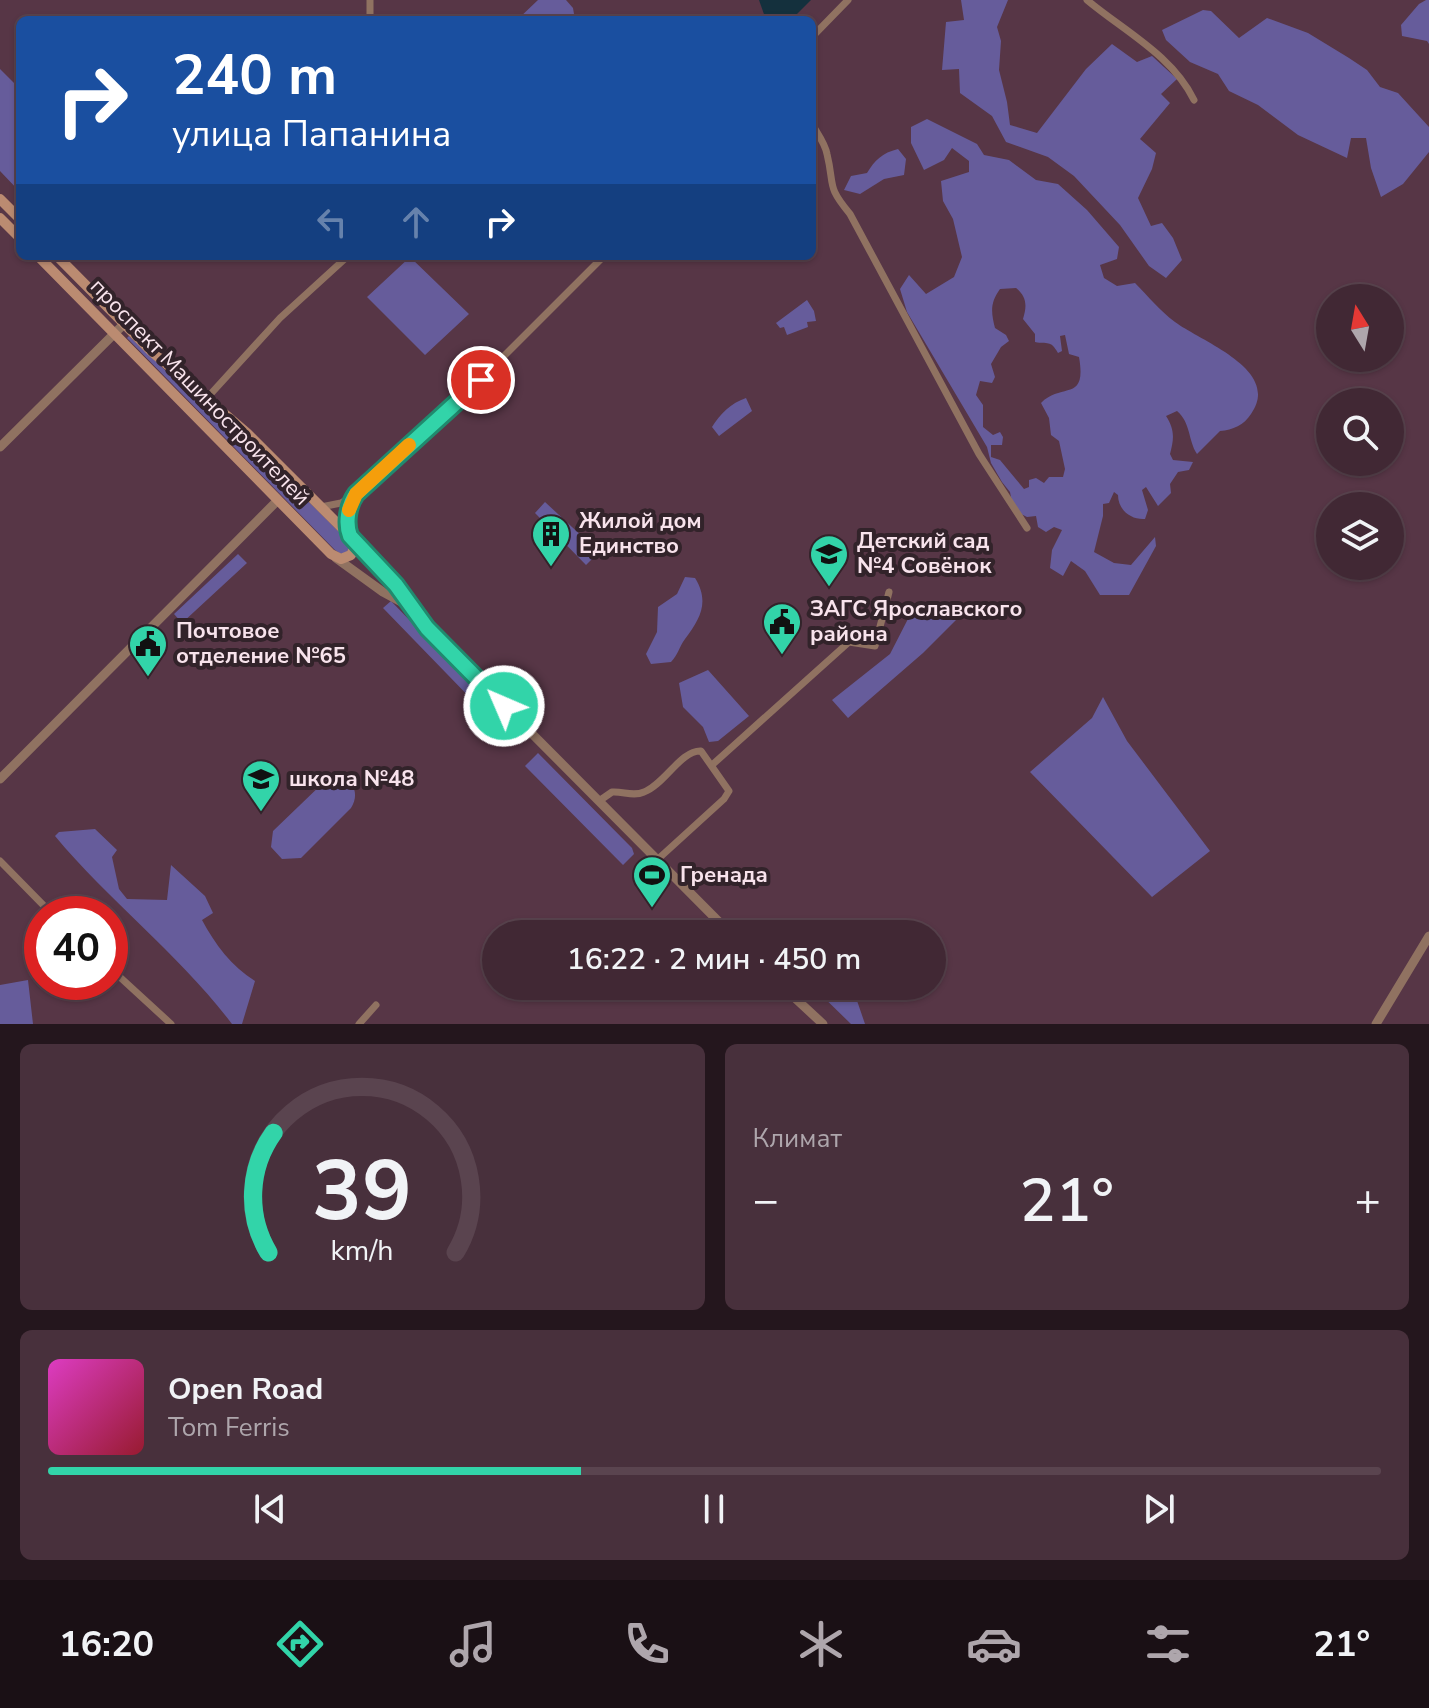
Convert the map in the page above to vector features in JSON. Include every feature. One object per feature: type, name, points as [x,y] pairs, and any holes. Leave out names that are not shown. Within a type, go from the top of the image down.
[{"type":"main road","points":[[0,199],[16,215]]},
{"type":"main road","points":[[0,218],[16,234]]},
{"type":"main road","name":"проспект Машиностроителей","points":[[42,260],[334,556]]},
{"type":"main road","name":"проспект Машиностроителей","points":[[61,260],[169,367],[247,433],[350,536]]},
{"type":"main road","points":[[157,377],[169,367]]},
{"type":"main road","points":[[334,556],[341,559],[351,555],[355,546],[350,536]]},
{"type":"street","points":[[816,33],[848,0]]},
{"type":"street","points":[[1087,0],[1155,52],[1183,78],[1194,100]]},
{"type":"street","points":[[816,131],[827,151],[830,183],[835,196],[850,214],[979,454],[1027,528]]},
{"type":"street","points":[[207,398],[280,318],[344,260]]},
{"type":"street","points":[[321,507],[344,502],[356,494],[463,397],[600,260]]},
{"type":"street","points":[[0,447],[124,324]]},
{"type":"street","points":[[350,536],[347,528],[356,494]]},
{"type":"street","points":[[0,779],[277,501]]},
{"type":"street","name":"проспект Машиностроителей","points":[[350,536],[396,585],[427,628],[717,920]]},
{"type":"street","name":"проспект Машиностроителей","points":[[334,556],[383,592],[410,607]]},
{"type":"street","points":[[712,765],[849,642],[875,646],[889,592]]},
{"type":"street","points":[[599,801],[612,792],[634,795],[646,792],[694,750],[701,751],[729,791],[657,860]]},
{"type":"street","points":[[0,861],[34,896]]},
{"type":"street","points":[[1376,1024],[1429,936]]},
{"type":"street","points":[[128,985],[171,1024]]},
{"type":"street","points":[[797,1000],[823,1024]]},
{"type":"street","points":[[359,1024],[376,1005]]},
{"type":"shaded area","points":[[538,0],[566,0],[573,8],[574,16],[521,16]]},
{"type":"shaded area","points":[[961,0],[1008,0],[997,27],[1001,41],[999,70],[1010,125],[1037,133],[1086,69],[1112,44],[1137,62],[1152,56],[1177,79],[1161,94],[1170,103],[1140,139],[1156,153],[1138,198],[1151,226],[1162,223],[1173,238],[1182,260],[1166,278],[1149,266],[1120,225],[1074,176],[1048,157],[1006,142],[992,116],[960,93],[959,69],[942,70],[946,22],[964,20]]},
{"type":"shaded area","points":[[1429,0],[1429,44],[1402,36],[1401,25]]},
{"type":"shaded area","points":[[1203,10],[1211,11],[1239,38],[1267,18],[1308,33],[1349,58],[1367,70],[1380,87],[1398,93],[1429,127],[1429,152],[1403,184],[1381,197],[1371,168],[1366,138],[1351,138],[1347,158],[1298,135],[1258,105],[1229,91],[1218,74],[1190,62],[1166,40],[1162,30]]},
{"type":"shaded area","points":[[0,69],[16,85],[16,188],[0,171]]},
{"type":"shaded area","points":[[927,119],[977,144],[984,155],[1009,160],[1036,180],[1058,184],[1087,210],[1119,247],[1117,259],[1100,265],[1104,278],[1117,286],[1135,283],[1175,322],[1235,359],[1256,384],[1258,398],[1248,418],[1238,426],[1220,431],[1197,454],[1182,416],[1177,411],[1166,416],[1172,430],[1170,454],[1173,460],[1193,462],[1189,470],[1178,472],[1170,484],[1171,493],[1158,506],[1146,487],[1142,490],[1148,510],[1145,519],[1126,513],[1114,492],[1109,503],[1103,504],[1094,552],[1114,563],[1131,565],[1155,537],[1156,546],[1129,595],[1100,595],[1085,571],[1071,561],[1063,576],[1050,568],[1052,550],[1062,530],[1054,527],[1046,532],[1038,527],[1036,516],[1027,517],[1017,512],[1010,492],[991,463],[987,447],[907,312],[900,289],[909,275],[926,294],[954,277],[962,257],[953,219],[943,201],[941,181],[969,172],[969,161],[952,148],[944,160],[924,170],[911,143],[911,127]],"holes":[[[1016,288],[1025,302],[1023,319],[1035,334],[1035,342],[1051,344],[1058,353],[1062,351],[1060,336],[1065,335],[1069,354],[1079,357],[1081,371],[1076,386],[1041,403],[1049,418],[1051,435],[1059,441],[1065,469],[1063,477],[1049,477],[1044,483],[1036,478],[1029,480],[1029,487],[1024,489],[1000,460],[991,457],[991,445],[1002,445],[1003,437],[1000,432],[993,435],[983,427],[983,405],[976,395],[980,381],[992,383],[995,377],[991,364],[1001,347],[1009,341],[995,328],[992,312],[994,299],[1000,289]]]},
{"type":"shaded area","points":[[898,149],[906,159],[904,175],[884,179],[860,194],[844,190],[851,176],[867,173],[880,158]]},
{"type":"shaded area","points":[[407,260],[413,260],[469,314],[425,355],[367,297]]},
{"type":"shaded area","points":[[807,300],[816,321],[807,322],[808,327],[787,335],[784,327],[780,328],[776,323]]},
{"type":"shaded area","points":[[129,336],[244,437],[348,541],[350,546],[347,552],[341,554],[335,550],[127,338]]},
{"type":"shaded area","points":[[746,398],[752,411],[719,436],[712,427],[715,422],[731,406]]},
{"type":"shaded area","points":[[545,502],[599,552],[586,565],[535,513]]},
{"type":"shaded area","points":[[238,554],[247,563],[182,623],[174,614]]},
{"type":"shaded area","points":[[685,577],[695,578],[702,595],[699,617],[671,662],[651,664],[646,654],[657,632],[658,607],[677,594]]},
{"type":"shaded area","points":[[391,601],[482,695],[478,706],[383,608]]},
{"type":"shaded area","points":[[910,615],[959,617],[848,718],[832,700],[890,654]]},
{"type":"shaded area","points":[[708,670],[749,716],[718,741],[709,742],[703,727],[683,707],[679,683]]},
{"type":"shaded area","points":[[1103,697],[1127,741],[1210,851],[1152,897],[1030,772],[1092,718]]},
{"type":"shaded area","points":[[538,753],[632,848],[634,854],[623,865],[525,766]]},
{"type":"shaded area","points":[[341,776],[354,789],[351,808],[301,858],[282,859],[271,847],[273,831],[325,781]]},
{"type":"shaded area","points":[[95,829],[117,850],[112,857],[119,889],[125,896],[111,896],[55,836],[59,832]]},
{"type":"shaded area","points":[[171,865],[205,896],[213,913],[202,920],[218,946],[255,981],[242,1024],[232,1024],[190,975],[128,913],[128,899],[167,900]]},
{"type":"shaded area","points":[[24,981],[24,1000],[30,1000],[33,1024],[0,1024],[0,985]]},
{"type":"shaded area","points":[[826,1000],[857,1000],[865,1024],[851,1024]]},
{"type":"water","points":[[759,0],[811,0],[795,16],[765,16]]},
{"type":"slow traffic","points":[[349,510],[356,494],[409,445]]},
{"type":"place","name":"Жилой дом Единство","points":[[551,568]]},
{"type":"place","name":"Детский сад №4 Совёнок","points":[[829,588]]},
{"type":"place","name":"ЗАГС Ярославского района","points":[[782,656]]},
{"type":"place","name":"Почтовое отделение №65","points":[[148,678]]},
{"type":"place","name":"школа №48","points":[[261,813]]},
{"type":"place","name":"Гренада","points":[[652,909]]},
{"type":"route","points":[[481,380],[356,494],[350,505],[347,528],[350,536],[396,585],[427,628],[504,706]]}]
